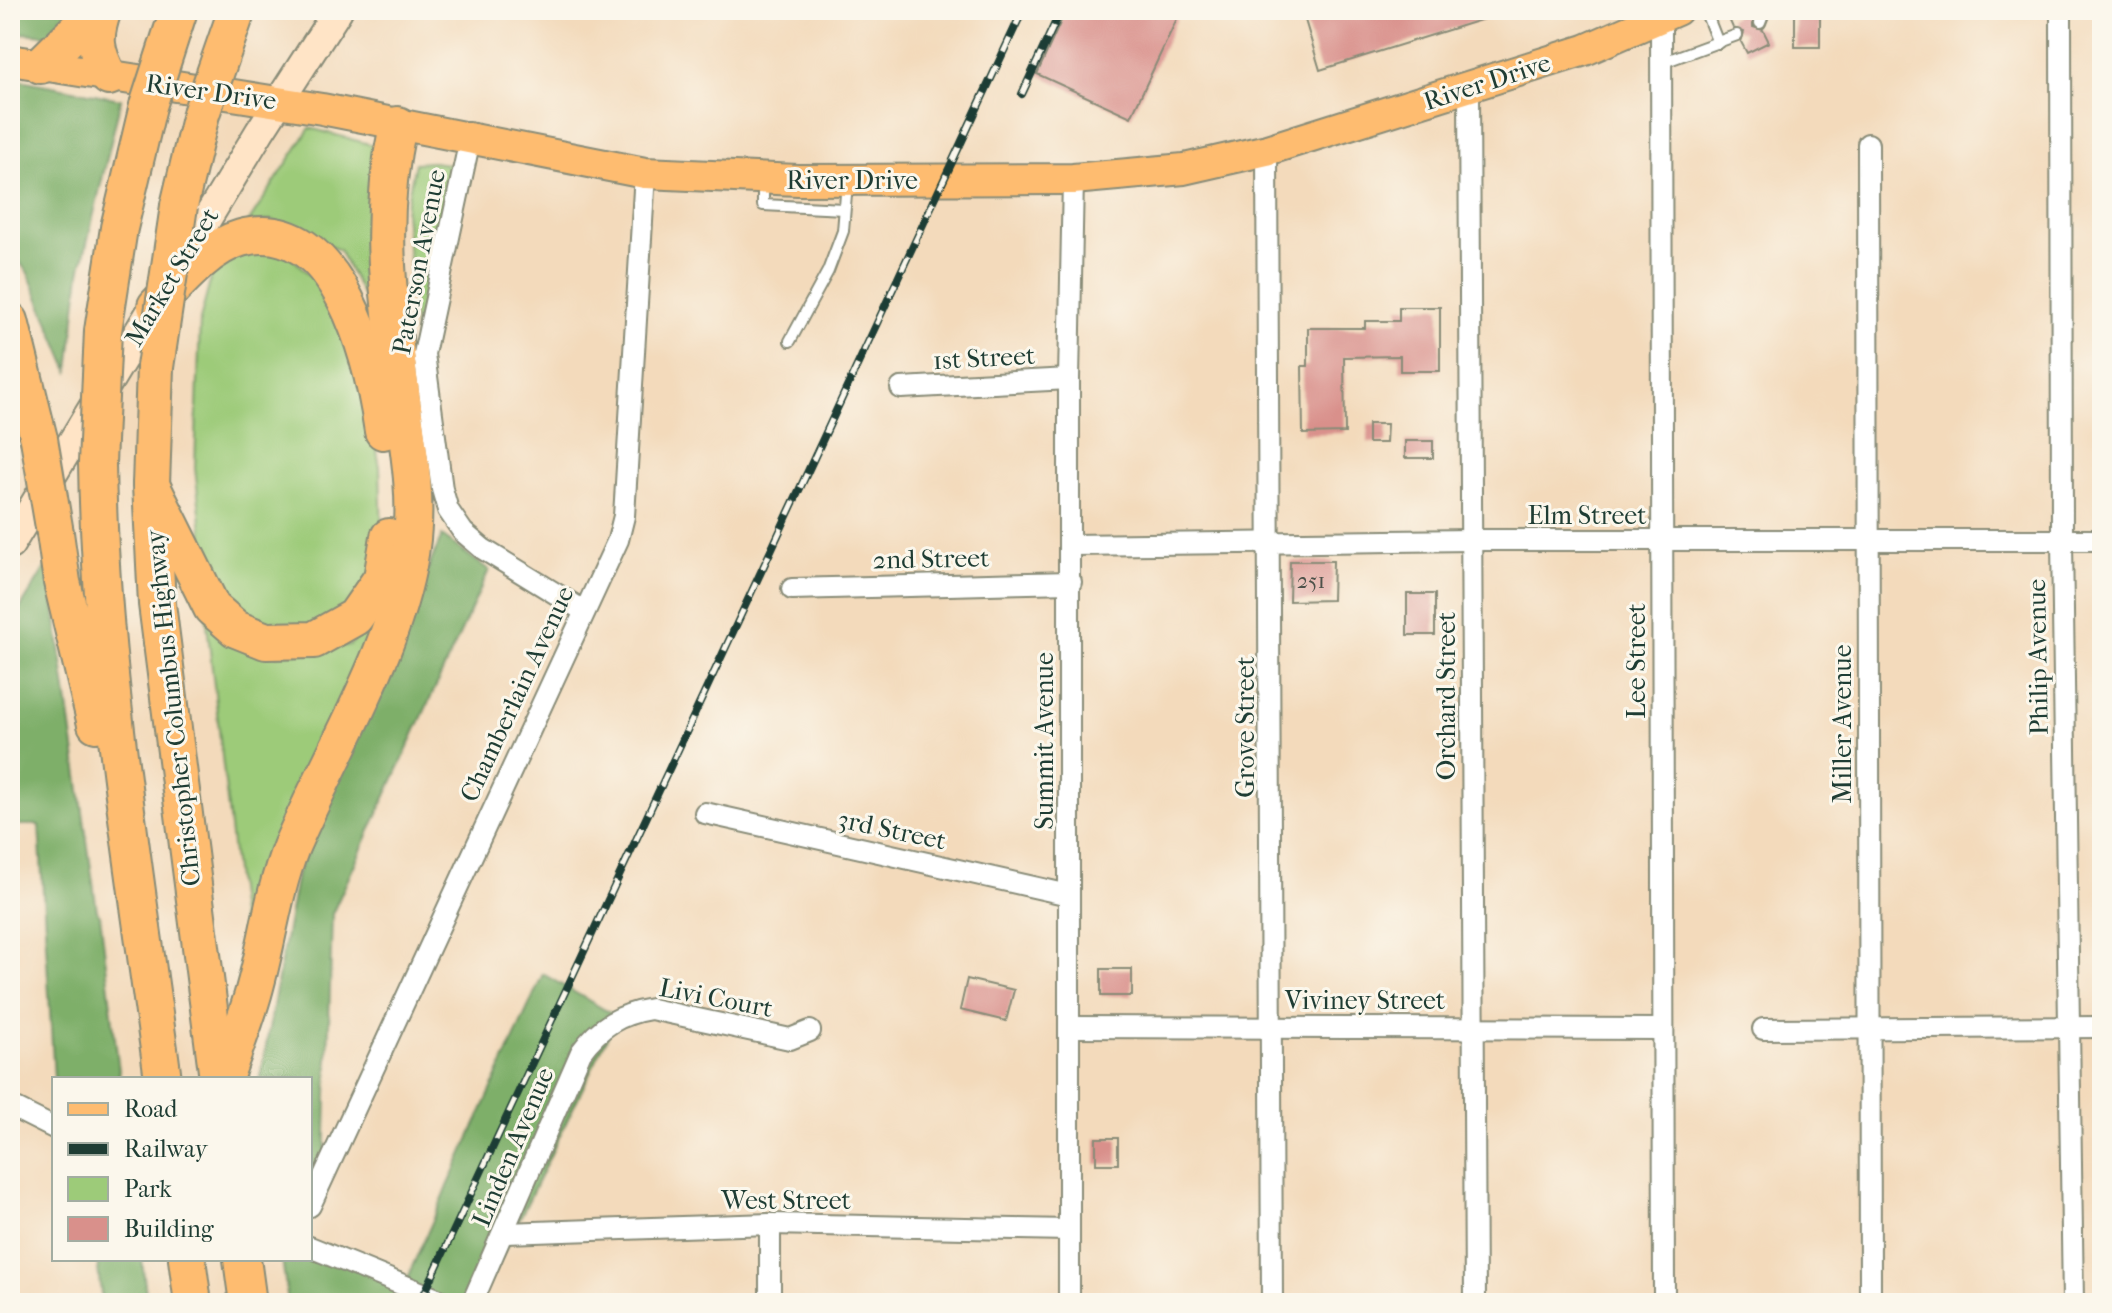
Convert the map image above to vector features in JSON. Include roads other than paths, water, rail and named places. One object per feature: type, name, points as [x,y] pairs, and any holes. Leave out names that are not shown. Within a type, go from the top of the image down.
[{"type":"highway","points":[[26,62],[100,10]]},
{"type":"highway","points":[[100,10],[95,32],[96,53],[109,77]]},
{"type":"highway","name":"Christopher Columbus Highway","points":[[163,1077],[102,601],[97,463],[103,331],[119,228],[148,106],[179,10]]},
{"type":"highway","name":"Christopher Columbus Highway","points":[[221,1077],[157,604],[151,485],[155,367],[179,206],[201,114],[237,10]]},
{"type":"highway","points":[[222,1077],[255,988],[273,901],[291,849],[387,636],[404,587],[412,537],[413,489],[386,278],[384,226],[389,168],[398,125]]},
{"type":"highway","points":[[151,485],[203,595],[223,619],[251,636],[282,643],[329,634],[355,617],[382,578],[391,525],[391,487],[381,412],[358,330],[331,273],[318,259],[291,243],[265,237],[240,239],[187,274],[156,306]]},
{"type":"highway","points":[[10,321],[39,439],[62,582],[143,924]]},
{"type":"highway","points":[[187,1261],[193,1303]]},
{"type":"highway","points":[[242,1261],[248,1303]]},
{"type":"main road","name":"Market Street","points":[[10,545],[278,102],[338,10]]},
{"type":"main road","name":"River Drive","points":[[26,62],[278,102],[645,173],[763,179],[797,193],[846,194],[1184,169],[1267,150],[1469,88],[1612,41],[1664,13]]},
{"type":"street","name":"Philip Avenue","points":[[2061,10],[2062,541],[2073,1303]]},
{"type":"street","name":"Lee Street","points":[[1664,13],[1661,63],[1664,1303]]},
{"type":"street","name":"Orchard Street","points":[[1469,88],[1475,1303]]},
{"type":"street","name":"Paterson Avenue","points":[[470,139],[424,354],[442,489],[448,510],[463,532],[483,549],[584,611]]},
{"type":"street","name":"Miller Avenue","points":[[1868,144],[1867,1028],[1870,1303]]},
{"type":"street","name":"Grove Street","points":[[1267,150],[1272,1303]]},
{"type":"street","name":"Chamberlain Avenue","points":[[312,1202],[618,540],[624,516],[645,173]]},
{"type":"street","name":"Summit Avenue","points":[[1069,1303],[1069,379],[1073,179]]},
{"type":"street","name":"1st Street","points":[[901,388],[1069,379]]},
{"type":"street","name":"Elm Street","points":[[1071,545],[1471,540],[2102,540]]},
{"type":"street","name":"2nd Street","points":[[792,589],[1071,582]]},
{"type":"street","name":"3rd Street","points":[[705,813],[1069,895]]},
{"type":"street","name":"Livi Court","points":[[613,1020],[651,1009],[670,1010],[790,1039],[810,1031]]},
{"type":"street","name":"Linden Avenue","points":[[472,1303],[581,1052],[592,1037],[613,1020]]},
{"type":"street","name":"Viviney Street","points":[[1069,1027],[1662,1029]]},
{"type":"street","points":[[1763,1029],[2102,1027]]},
{"type":"street","points":[[10,1106],[52,1127]]},
{"type":"street","points":[[770,1224],[770,1303]]},
{"type":"street","name":"West Street","points":[[505,1233],[770,1224],[1068,1230]]},
{"type":"street","points":[[312,1248],[447,1303]]},
{"type":"lane","points":[[1705,10],[1718,43]]},
{"type":"lane","points":[[1760,23],[1765,10]]},
{"type":"lane","points":[[1661,63],[1737,35]]},
{"type":"lane","points":[[790,341],[828,271],[843,231],[846,194]]},
{"type":"railway","points":[[420,1303],[1023,10]]},
{"type":"railway","points":[[1022,94],[1061,10]]}]
